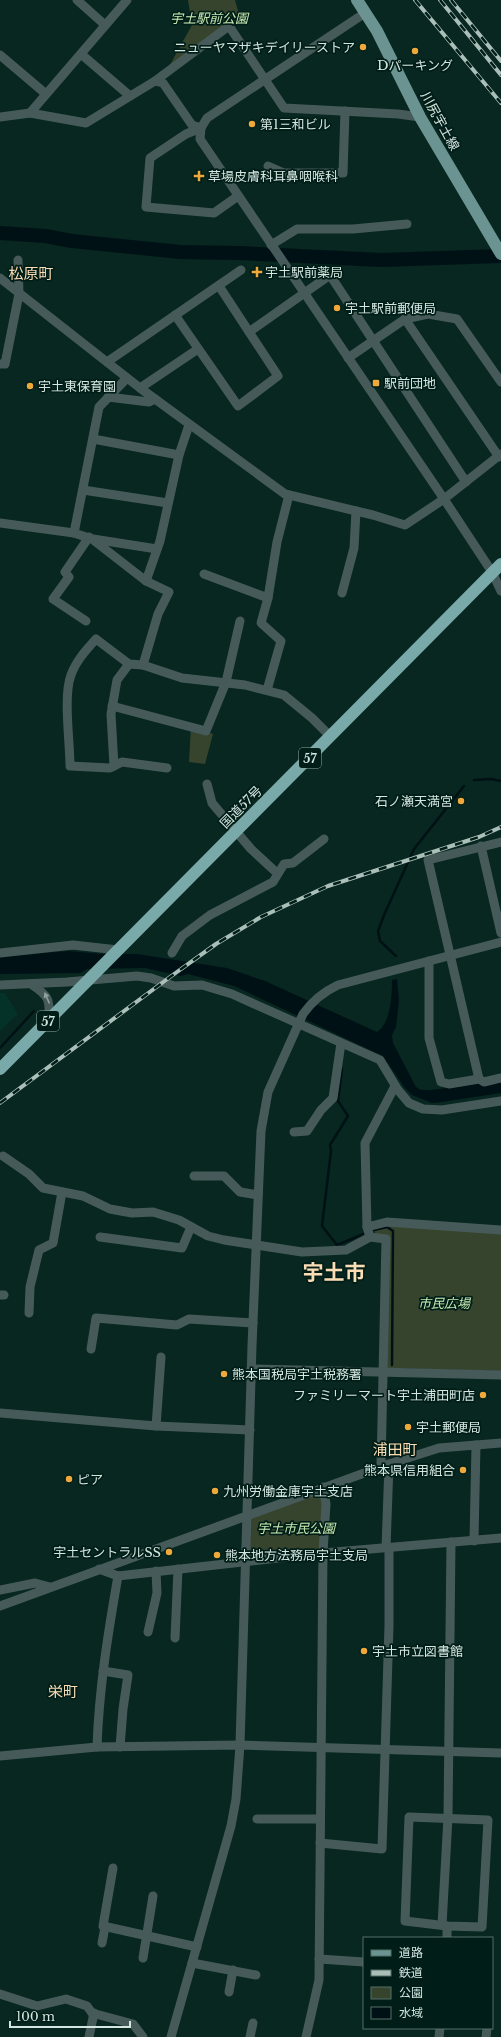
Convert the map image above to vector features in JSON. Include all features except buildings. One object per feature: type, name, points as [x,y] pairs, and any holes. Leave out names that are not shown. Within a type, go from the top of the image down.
[{"type":"highway","name":"国道57号","points":[[0,1069],[93,977],[501,564]]},
{"type":"main road","name":"川尻宇土線","points":[[356,0],[377,31],[420,117],[499,250]]},
{"type":"street","points":[[77,0],[106,25]]},
{"type":"street","points":[[30,113],[127,0]]},
{"type":"street","points":[[365,13],[267,80],[207,118],[201,128],[200,139],[444,499],[492,572],[501,590]]},
{"type":"street","points":[[0,117],[30,113],[86,123],[155,81],[229,26],[267,80],[284,108],[398,114],[420,117]]},
{"type":"street","points":[[0,54],[46,94]]},
{"type":"street","points":[[81,54],[130,96]]},
{"type":"street","points":[[155,81],[163,83],[192,125],[201,128]]},
{"type":"street","points":[[268,166],[284,173],[343,173],[345,111]]},
{"type":"street","points":[[201,128],[186,134],[150,158],[146,207],[214,213],[238,196]]},
{"type":"street","points":[[271,245],[297,229],[353,229],[407,224]]},
{"type":"street","points":[[0,364],[5,364],[19,294],[18,260]]},
{"type":"street","points":[[107,362],[241,270]]},
{"type":"street","points":[[249,332],[330,276],[466,482]]},
{"type":"street","points":[[0,278],[140,388],[285,494],[356,511],[405,525],[444,499],[500,455],[405,318]]},
{"type":"street","points":[[175,316],[238,406],[278,376],[219,286]]},
{"type":"street","points":[[348,358],[405,318],[428,314],[457,319],[500,380]]},
{"type":"street","points":[[140,388],[198,349]]},
{"type":"street","points":[[74,533],[99,407],[127,378]]},
{"type":"street","points":[[108,397],[149,402],[155,399]]},
{"type":"street","points":[[146,581],[157,549],[179,455],[189,425]]},
{"type":"street","points":[[93,439],[179,455]]},
{"type":"street","points":[[83,490],[168,503]]},
{"type":"street","points":[[267,690],[281,641],[261,623],[268,598],[277,542],[289,495]]},
{"type":"street","points":[[342,593],[354,548],[356,511]]},
{"type":"street","points":[[0,523],[74,533],[90,538],[157,549]]},
{"type":"street","points":[[90,538],[146,581],[169,592],[158,614],[143,665]]},
{"type":"street","points":[[86,621],[53,599],[69,577],[65,572],[90,538]]},
{"type":"street","points":[[204,574],[268,598]]},
{"type":"street","points":[[112,706],[206,731],[226,682],[240,621]]},
{"type":"street","points":[[167,768],[122,762],[110,768],[70,766],[68,693],[71,675],[83,653],[96,639],[129,664],[143,665],[182,678],[226,682],[284,695],[312,718],[331,737]]},
{"type":"street","points":[[114,766],[111,714],[112,706],[117,680],[129,664]]},
{"type":"street","points":[[207,784],[212,803],[251,849],[277,873]]},
{"type":"street","points":[[172,953],[182,936],[210,915],[273,882],[277,873],[284,864],[293,863],[324,839]]},
{"type":"street","points":[[479,1079],[428,860],[501,842]]},
{"type":"street","points":[[481,846],[501,933]]},
{"type":"street","points":[[171,2037],[231,1826],[236,1799],[240,1745],[251,1369],[258,1195],[261,1131],[265,1105],[274,1078],[303,1014],[311,1003],[323,992],[338,985],[501,942]]},
{"type":"street","points":[[0,953],[73,945],[118,950]]},
{"type":"street","points":[[429,961],[429,1038],[441,1082],[449,1084],[479,1079],[484,1082],[501,1078]]},
{"type":"street","points":[[0,985],[31,984],[93,977],[137,976],[151,978],[174,986],[202,985],[232,994],[380,1060],[396,1086],[409,1103],[423,1109],[442,1110],[501,1101]]},
{"type":"street","points":[[31,984],[45,992],[50,1002],[49,1020]]},
{"type":"street","points":[[294,1132],[307,1131],[321,1110],[333,1098],[341,1043]]},
{"type":"street","points":[[370,1237],[367,1227],[364,1161],[365,1143],[396,1086]]},
{"type":"street","points":[[3,1156],[29,1174],[43,1188],[84,1196],[110,1209],[132,1213],[153,1212],[179,1220],[208,1236],[256,1246],[302,1252],[346,1250],[370,1237],[386,1239],[384,1374],[389,1626],[382,1849],[320,1843]]},
{"type":"street","points":[[194,1176],[224,1176],[240,1192],[258,1195]]},
{"type":"street","points":[[29,1313],[30,1287],[39,1250],[53,1243],[62,1192]]},
{"type":"street","points":[[367,1227],[387,1222],[501,1230]]},
{"type":"street","points":[[100,1237],[182,1248],[191,1227]]},
{"type":"street","points":[[91,1349],[96,1318],[177,1325],[189,1319],[253,1323]]},
{"type":"street","points":[[156,1426],[161,1357]]},
{"type":"street","points":[[251,1369],[384,1374],[501,1375]]},
{"type":"street","points":[[0,1412],[156,1426],[250,1430]]},
{"type":"street","points":[[0,1606],[385,1465],[439,1448],[501,1443]]},
{"type":"street","points":[[474,1541],[476,1445]]},
{"type":"street","points":[[306,2037],[319,1980],[321,1747],[326,1504],[323,1487]]},
{"type":"street","points":[[99,1569],[118,1576],[324,1553],[501,1538]]},
{"type":"street","points":[[447,1937],[445,1926],[448,1817],[451,1542]]},
{"type":"street","points":[[175,1638],[178,1569]]},
{"type":"street","points":[[148,1632],[157,1593],[156,1571]]},
{"type":"street","points":[[97,1747],[103,1671],[118,1576]]},
{"type":"street","points":[[0,1590],[35,1583],[50,1587]]},
{"type":"street","points":[[103,1671],[128,1675],[123,1709],[120,1747]]},
{"type":"street","points":[[0,1756],[97,1747],[240,1745],[501,1753]]},
{"type":"street","points":[[409,1817],[448,1817],[488,1820],[482,1927],[445,1926],[405,1921],[409,1817]]},
{"type":"street","points":[[257,1819],[320,1819]]},
{"type":"street","points":[[102,1943],[105,1927],[103,1926],[113,1868]]},
{"type":"street","points":[[143,1958],[153,1896]]},
{"type":"street","points":[[105,1927],[197,1947]]},
{"type":"street","points":[[319,1959],[363,1962]]},
{"type":"street","points":[[192,1963],[256,1975]]},
{"type":"street","points":[[229,1992],[233,1970]]},
{"type":"street","points":[[0,1994],[37,2006],[66,1999],[86,2006],[94,2013],[133,2024],[143,2037]]},
{"type":"street","points":[[89,2037],[94,2013]]},
{"type":"street","points":[[250,2037],[253,2023]]},
{"type":"shaded area","points":[[0,993],[5,993],[18,1014],[0,1031]]},
{"type":"green space","name":"宇土駅前公園","points":[[188,0],[235,0],[240,18],[166,72],[192,25]]},
{"type":"green space","points":[[191,727],[213,734],[205,764],[189,762]]},
{"type":"green space","name":"市民広場","points":[[389,1225],[501,1233],[501,1371],[387,1368],[388,1238],[377,1235],[374,1231],[377,1227]]},
{"type":"green space","name":"宇土市民公園","points":[[323,1487],[323,1553],[246,1562],[247,1516]]},
{"type":"water","points":[[68,951],[103,954],[137,954],[227,968],[265,981],[377,1032],[382,1028],[388,1016],[391,1001],[392,980],[397,979],[399,1000],[396,1027],[392,1035],[393,1043],[416,1087],[421,1090],[431,1090],[501,1081],[501,1093],[432,1103],[412,1095],[405,1088],[383,1056],[234,986],[188,974],[181,976],[145,968],[87,969],[81,973],[0,974],[0,957]]},
{"type":"waterway","points":[[0,233],[45,236],[72,241],[180,252],[239,253],[381,260],[501,256]]},
{"type":"waterway","points":[[474,780],[491,779],[501,781]]},
{"type":"waterway","points":[[396,956],[380,941],[378,931],[384,915],[414,849],[464,786]]},
{"type":"waterway","points":[[0,1048],[34,1011]]},
{"type":"waterway","points":[[342,1069],[338,1101],[348,1116],[330,1145],[331,1151],[322,1226],[337,1245],[366,1233]]},
{"type":"waterway","points":[[374,1230],[387,1227],[393,1231],[392,1365]]},
{"type":"railway","points":[[415,0],[501,103]]},
{"type":"railway","points":[[440,0],[501,75]]},
{"type":"railway","points":[[451,0],[501,61]]},
{"type":"railway","points":[[0,1103],[216,944],[261,917],[328,886],[479,837],[501,827]]},
{"type":"place","name":"ニューヤマザキデイリーストア","points":[[363,47]]},
{"type":"place","name":"Dパーキング","points":[[415,51]]},
{"type":"place","name":"第1三和ビル","points":[[252,124]]},
{"type":"place","name":"草場皮膚科耳鼻咽喉科","points":[[199,176]]},
{"type":"place","name":"宇土駅前薬局","points":[[257,272]]},
{"type":"place","name":"宇土駅前郵便局","points":[[337,308]]},
{"type":"place","name":"駅前団地","points":[[376,383]]},
{"type":"place","name":"宇土東保育園","points":[[30,386]]},
{"type":"place","name":"石ノ瀬天満宮","points":[[461,801]]},
{"type":"place","name":"熊本国税局宇土税務署","points":[[224,1374]]},
{"type":"place","name":"ファミリーマート宇土浦田町店","points":[[483,1395]]},
{"type":"place","name":"宇土郵便局","points":[[408,1427]]},
{"type":"place","name":"熊本県信用組合","points":[[463,1470]]},
{"type":"place","name":"ピア","points":[[69,1479]]},
{"type":"place","name":"九州労働金庫宇土支店","points":[[215,1491]]},
{"type":"place","name":"宇土セントラルSS","points":[[169,1552]]},
{"type":"place","name":"熊本地方法務局宇土支局","points":[[217,1555]]},
{"type":"place","name":"宇土市立図書館","points":[[364,1651]]},
{"type":"district","name":"松原町","points":[[31,273]]},
{"type":"district","name":"宇土市","points":[[334,1273]]},
{"type":"district","name":"浦田町","points":[[395,1449]]},
{"type":"district","name":"栄町","points":[[63,1691]]}]
